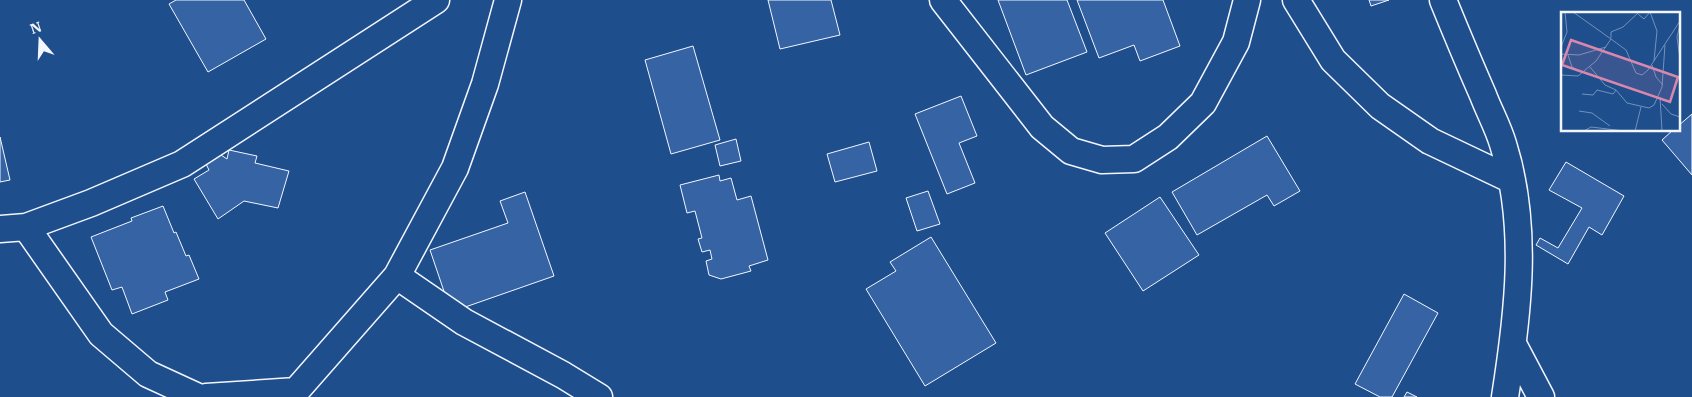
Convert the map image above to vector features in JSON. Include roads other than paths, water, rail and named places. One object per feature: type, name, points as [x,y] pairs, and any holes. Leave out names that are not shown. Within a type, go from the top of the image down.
[{"type":"street","points":[[0,228],[26,228],[92,203],[182,164],[436,0]]},
{"type":"street","points":[[206,397],[295,394],[397,276],[455,168],[484,84],[508,0]]},
{"type":"street","points":[[943,0],[1042,127],[1071,151],[1102,160],[1134,159],[1168,137],[1203,103],[1236,42],[1247,0]]},
{"type":"street","points":[[1296,0],[1333,60],[1380,106],[1430,141],[1512,180]]},
{"type":"street","points":[[1443,0],[1503,143],[1518,217],[1520,252],[1514,344],[1505,397]]},
{"type":"street","points":[[26,228],[101,334],[148,374],[198,397]]},
{"type":"street","points":[[397,276],[464,322],[563,375],[599,397]]},
{"type":"street","points":[[1514,344],[1541,397]]}]
